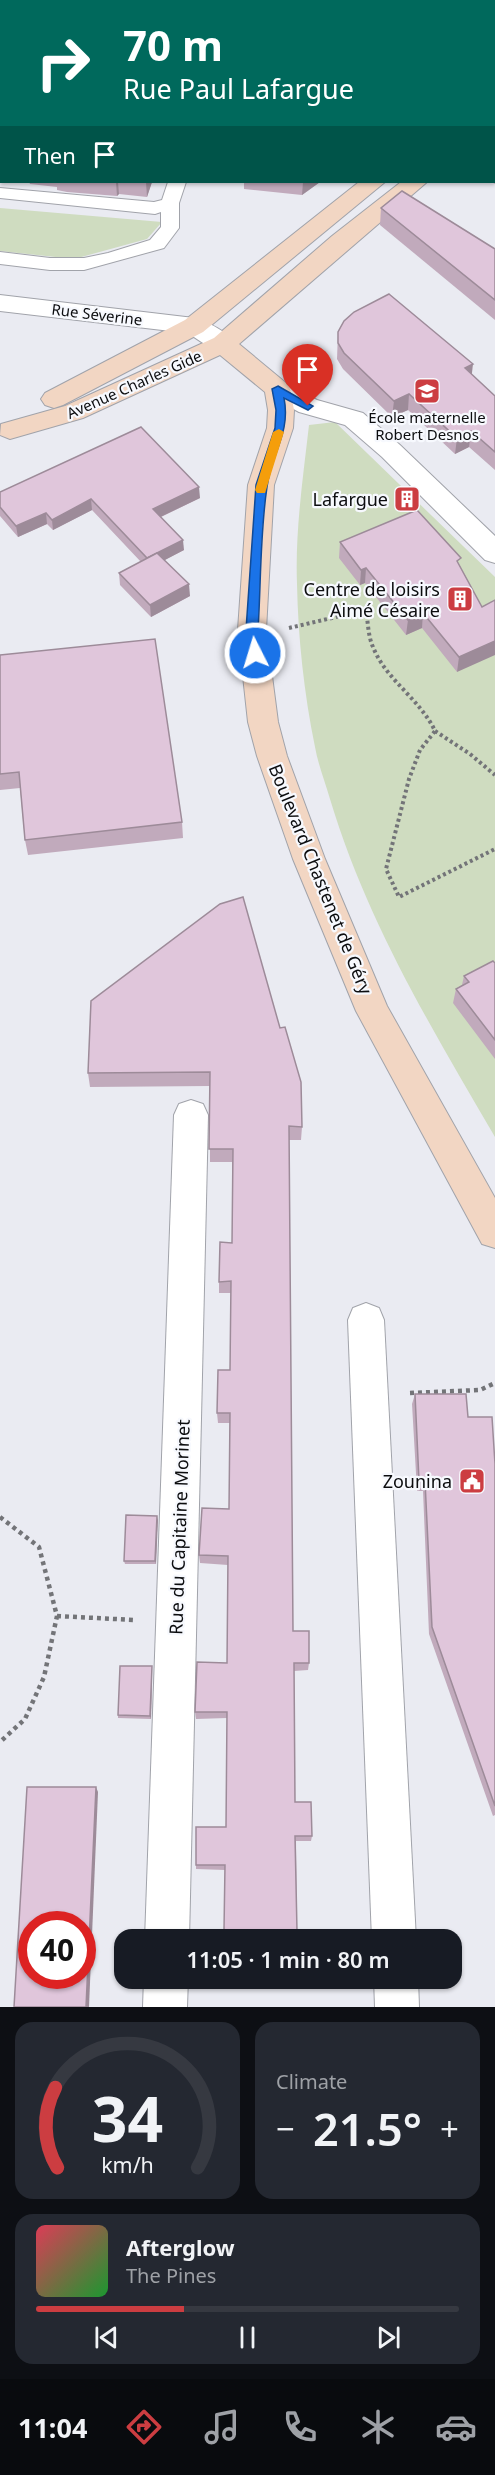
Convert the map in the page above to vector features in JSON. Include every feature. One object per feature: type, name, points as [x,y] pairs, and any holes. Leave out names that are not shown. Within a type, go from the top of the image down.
[{"type":"main road","name":"Avenue Charles Gide","points":[[5,432],[60,395],[194,326],[372,183]]},
{"type":"main road","name":"Avenue Charles Gide","points":[[5,432],[74,412],[223,344],[341,241],[414,183]]},
{"type":"main road","points":[[223,344],[278,389]]},
{"type":"main road","name":"Boulevard Chastenet de Géry","points":[[278,389],[281,410],[280,428],[261,485],[252,630],[263,722],[272,756],[309,859],[373,1011],[495,1232]]},
{"type":"street","name":"Rue Séverine","points":[[0,303],[127,316],[194,326]]},
{"type":"street","points":[[194,326],[223,344]]},
{"type":"street","points":[[278,389],[308,406],[354,419],[495,554]]},
{"type":"street","name":"Rue du Capitaine Morinet","points":[[167,1929],[190,1115]]},
{"type":"street","points":[[366,1320],[393,1929]]},
{"type":"street","points":[[165,2007],[166,1989]]},
{"type":"street","points":[[396,1989],[397,2007]]},
{"type":"lane","points":[[0,258],[50,264],[84,264],[157,244],[170,228],[170,203],[177,183]]},
{"type":"lane","points":[[0,193],[155,208],[170,203]]},
{"type":"path","points":[[252,630],[301,627],[366,610],[373,650],[396,682],[429,716],[435,731],[470,754],[495,775]]},
{"type":"path","points":[[435,731],[420,750],[409,779],[386,869],[399,897],[495,849]]},
{"type":"path","points":[[369,1395],[480,1390],[495,1383]]},
{"type":"path","points":[[0,1517],[39,1547],[57,1616],[44,1677],[25,1719],[0,1742]]},
{"type":"path","points":[[57,1616],[176,1622]]},
{"type":"green space","points":[[0,208],[162,222],[147,239],[74,259],[0,251]]},
{"type":"green space","points":[[335,422],[495,577],[495,1137],[424,1014],[382,931],[345,844],[316,753],[300,645],[297,544],[309,425]]},
{"type":"building","points":[[402,191],[495,249],[495,300],[381,208]]},
{"type":"building","points":[[389,294],[473,364],[465,368],[495,396],[495,452],[471,431],[457,438],[409,394],[394,401],[344,353],[338,343],[338,332],[344,321],[354,312]]},
{"type":"building","points":[[141,427],[199,487],[153,509],[183,540],[147,558],[91,499],[52,520],[46,513],[16,526],[0,507],[0,492]]},
{"type":"building","name":"Centre de loisirs Aimé Césaire","points":[[417,510],[461,558],[457,561],[482,607],[495,600],[495,641],[459,657],[423,613],[408,620],[366,568],[361,570],[340,542]]},
{"type":"building","points":[[157,553],[189,584],[150,605],[119,573]]},
{"type":"building","points":[[155,639],[182,822],[25,840],[19,772],[0,774],[0,655]]},
{"type":"building","points":[[243,897],[280,1028],[285,1027],[301,1082],[302,1127],[289,1126],[293,1631],[309,1631],[309,1663],[294,1663],[295,1802],[311,1802],[312,1836],[295,1836],[297,1929],[224,1929],[225,1865],[196,1865],[196,1827],[226,1827],[227,1712],[195,1712],[197,1662],[227,1663],[228,1556],[199,1555],[202,1508],[229,1509],[230,1413],[217,1413],[218,1370],[230,1370],[231,1281],[219,1282],[220,1242],[232,1243],[233,1149],[209,1149],[210,1072],[88,1073],[91,1001],[220,904]]},
{"type":"building","points":[[493,961],[495,963],[495,1040],[456,989],[469,982],[464,976]]},
{"type":"building","points":[[415,1394],[466,1394],[468,1417],[492,1417],[495,1464],[495,1806],[432,1627],[425,1481],[419,1481]]},
{"type":"building","points":[[126,1515],[157,1516],[155,1561],[124,1561]]},
{"type":"building","points":[[120,1666],[152,1666],[150,1716],[118,1715]]},
{"type":"building","points":[[27,1787],[96,1787],[90,1911],[20,1911]]},
{"type":"building","points":[[18,1939],[18,1989],[87,1989],[86,2007],[14,2007]]},
{"type":"slow traffic","points":[[261,490],[279,432]]},
{"type":"place","name":"École maternelle Robert Desnos","points":[[427,391]]},
{"type":"place","name":"Lafargue","points":[[407,499]]},
{"type":"place","name":"Centre de loisirs Aimé Césaire","points":[[460,599]]},
{"type":"place","name":"Zounina","points":[[472,1481]]},
{"type":"route","points":[[255,653],[252,630],[261,485],[280,428],[281,410],[278,389],[308,406]]}]
